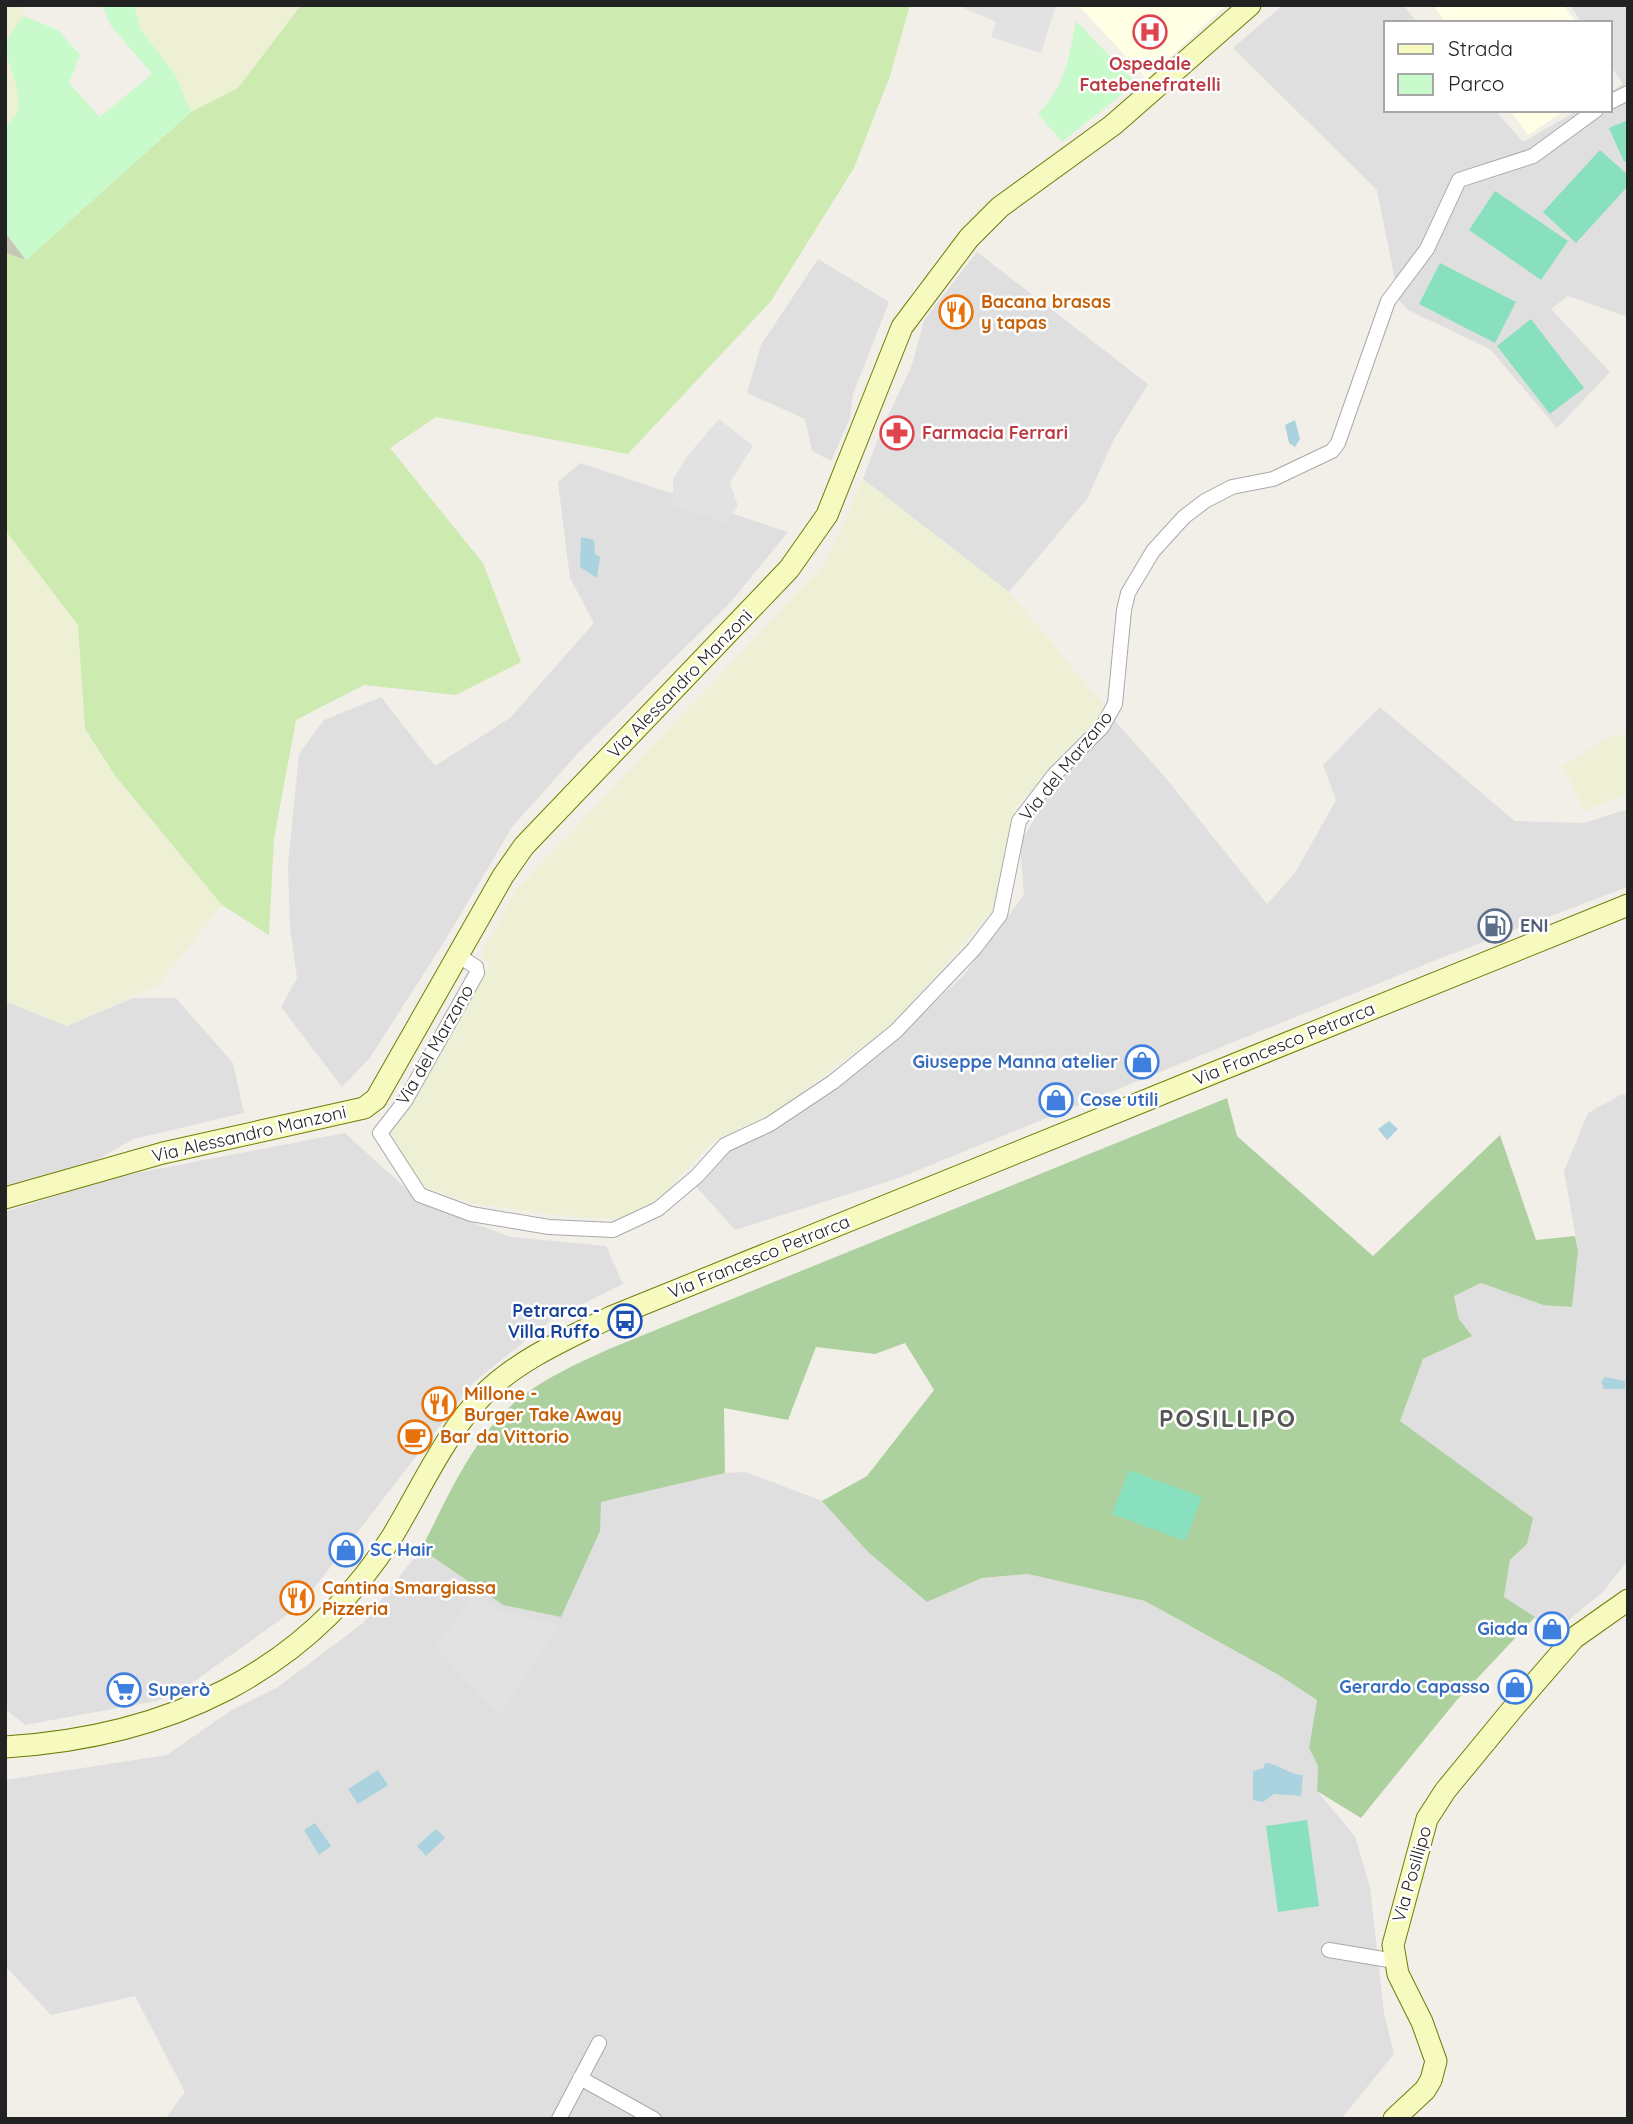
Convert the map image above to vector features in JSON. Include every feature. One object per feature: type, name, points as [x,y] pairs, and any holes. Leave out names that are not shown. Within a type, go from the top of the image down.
[{"type":"street","name":"Via Alessandro Manzoni","points":[[5,1198],[163,1153],[364,1108],[387,1083],[503,876],[524,846],[797,559],[827,515],[902,327],[968,238],[1000,207],[1113,125],[1250,5]]},
{"type":"street","points":[[1612,101],[1628,93]]},
{"type":"street","name":"Via del Marzano","points":[[459,956],[477,967],[477,973],[405,1101],[381,1129],[380,1138],[420,1195],[471,1214],[549,1227],[613,1230],[659,1209],[697,1177],[725,1145],[770,1124],[833,1082],[896,1031],[974,948],[1000,915],[1019,821],[1054,775],[1102,726],[1115,704],[1128,593],[1153,551],[1184,517],[1205,501],[1232,487],[1273,479],[1332,450],[1342,435],[1364,362],[1388,301],[1427,250],[1459,180],[1533,156],[1593,112]]},
{"type":"street","name":"Via Francesco Petrarca","points":[[5,1747],[78,1740],[165,1719],[235,1687],[285,1656],[366,1574],[455,1429],[485,1394],[527,1358],[611,1317],[1628,905]]},
{"type":"street","name":"Via Posillipo","points":[[1394,2119],[1425,2090],[1436,2061],[1395,1961],[1393,1945],[1420,1838],[1434,1806],[1574,1638],[1628,1600]]},
{"type":"street","points":[[1329,1950],[1395,1961]]},
{"type":"street","points":[[559,2119],[599,2043]]},
{"type":"street","points":[[580,2078],[654,2119]]},
{"type":"shaded area","points":[[5,5],[21,5],[24,16],[7,40],[9,63],[20,99],[12,122],[5,126]]},
{"type":"shaded area","points":[[134,5],[301,5],[238,88],[191,112],[175,74],[141,30]]},
{"type":"shaded area","points":[[957,5],[1056,5],[1041,53],[991,37],[996,22]]},
{"type":"shaded area","name":"Ospedale Fatebenefratelli","points":[[1078,5],[1226,5],[1147,79]]},
{"type":"shaded area","points":[[1283,5],[1403,5],[1416,21],[1384,21],[1384,112],[1497,112],[1523,142],[1575,112],[1612,112],[1612,91],[1623,84],[1612,68],[1612,21],[1581,21],[1570,5],[1628,5],[1628,317],[1568,296],[1551,309],[1610,372],[1557,428],[1490,349],[1408,310],[1399,300],[1377,190],[1233,48]]},
{"type":"shaded area","points":[[1433,5],[1564,5],[1575,21],[1445,21]]},
{"type":"shaded area","points":[[1511,112],[1563,112],[1528,135]]},
{"type":"shaded area","points":[[5,232],[26,260],[5,253]]},
{"type":"shaded area","points":[[977,252],[1148,384],[1113,441],[1087,499],[1009,592],[863,479],[881,431],[912,365],[924,320]]},
{"type":"shaded area","points":[[818,259],[889,302],[853,394],[850,418],[831,461],[812,451],[805,419],[747,393],[761,345]]},
{"type":"shaded area","points":[[719,419],[753,446],[730,483],[738,506],[725,526],[711,517],[673,507],[673,479],[688,455]]},
{"type":"shaded area","points":[[580,463],[788,532],[730,603],[579,752],[512,827],[446,939],[369,1059],[342,1087],[281,1007],[297,978],[290,928],[288,864],[299,754],[324,720],[381,697],[435,766],[510,718],[594,623],[570,578],[558,482]]},
{"type":"shaded area","points":[[863,479],[1009,592],[1104,705],[1098,718],[1016,807],[992,912],[893,1023],[779,1110],[712,1142],[660,1199],[620,1219],[578,1218],[471,1203],[424,1187],[381,1129],[414,1100],[466,1010],[490,965],[481,953],[517,889],[820,569],[832,550]]},
{"type":"shaded area","points":[[5,530],[79,625],[85,730],[116,778],[222,905],[158,985],[67,1026],[5,1001]]},
{"type":"shaded area","points":[[1380,707],[1515,821],[1584,823],[1628,809],[1627,887],[1446,956],[899,1178],[735,1230],[694,1184],[730,1145],[923,1013],[964,975],[1024,895],[1020,843],[1054,786],[1114,720],[1165,777],[1267,904],[1295,873],[1336,800],[1323,765]]},
{"type":"shaded area","points":[[1628,734],[1628,793],[1585,811],[1563,766],[1609,737]]},
{"type":"shaded area","points":[[133,998],[176,998],[233,1063],[244,1113],[134,1139],[73,1173],[5,1192],[5,1001],[67,1026]]},
{"type":"shaded area","points":[[1622,1094],[1628,1096],[1628,1560],[1603,1592],[1555,1631],[1504,1598],[1510,1560],[1527,1544],[1399,1422],[1423,1359],[1471,1336],[1459,1319],[1454,1296],[1481,1283],[1543,1305],[1578,1250],[1564,1171],[1588,1113]]},
{"type":"shaded area","points":[[345,1133],[423,1204],[511,1237],[606,1246],[623,1284],[551,1320],[473,1383],[301,1605],[175,1695],[156,1701],[25,1725],[5,1709],[5,1212],[116,1177]]},
{"type":"shaded area","points":[[746,1472],[822,1501],[868,1552],[927,1602],[982,1578],[1028,1574],[1145,1601],[1277,1674],[1317,1700],[1309,1748],[1318,1766],[1317,1791],[1355,1836],[1370,1887],[1384,2013],[1394,2054],[1341,2119],[165,2119],[185,2092],[135,1996],[51,2015],[5,1966],[5,1780],[167,1755],[230,1711],[278,1687],[363,1623],[421,1549],[503,1605],[600,1531],[600,1502],[725,1473]]},
{"type":"shaded area","points":[[474,1595],[503,1612],[560,1625],[500,1714],[435,1648]]},
{"type":"green space","points":[[102,5],[134,5],[141,30],[175,74],[191,112],[26,260],[5,232],[5,126],[14,117],[18,106],[16,84],[7,50],[8,39],[24,16],[58,30],[80,55],[69,83],[100,117],[152,74],[111,26]]},
{"type":"green space","points":[[301,5],[910,5],[890,76],[854,168],[771,301],[628,454],[436,417],[390,448],[483,563],[521,662],[456,695],[364,685],[296,720],[274,839],[269,935],[222,905],[116,777],[85,729],[78,625],[5,530],[5,253],[26,260],[191,112],[238,88]]},
{"type":"green space","points":[[1076,21],[1136,83],[1062,142],[1038,114],[1060,82],[1068,60]]},
{"type":"green space","points":[[1628,120],[1628,160],[1624,162],[1609,128]]},
{"type":"green space","points":[[1600,150],[1628,175],[1628,186],[1576,243],[1543,212]]},
{"type":"green space","points":[[1495,191],[1568,241],[1541,280],[1469,230]]},
{"type":"green space","points":[[1440,263],[1516,302],[1495,343],[1419,304]]},
{"type":"green space","points":[[1531,319],[1584,388],[1550,414],[1497,346]]},
{"type":"green space","points":[[1227,1098],[1237,1136],[1373,1256],[1500,1135],[1536,1240],[1575,1236],[1578,1250],[1572,1307],[1543,1305],[1481,1283],[1454,1296],[1459,1319],[1472,1336],[1423,1359],[1400,1421],[1533,1518],[1527,1544],[1510,1560],[1504,1597],[1535,1617],[1456,1701],[1361,1818],[1317,1791],[1318,1766],[1309,1748],[1317,1700],[1277,1674],[1145,1601],[1028,1574],[982,1578],[927,1602],[868,1552],[822,1501],[867,1476],[934,1390],[905,1343],[875,1354],[816,1347],[788,1420],[724,1408],[725,1473],[601,1502],[600,1531],[561,1617],[503,1605],[421,1549],[463,1468],[488,1430],[520,1398],[552,1377],[609,1349]]},
{"type":"green space","points":[[1129,1470],[1202,1497],[1185,1541],[1112,1514]]},
{"type":"green space","points":[[1307,1820],[1319,1906],[1278,1912],[1266,1826]]},
{"type":"water","points":[[1295,420],[1300,439],[1295,447],[1289,443],[1285,425]]},
{"type":"water","points":[[581,537],[594,540],[595,554],[600,557],[597,578],[580,567]]},
{"type":"water","points":[[1389,1121],[1398,1129],[1387,1140],[1378,1129]]},
{"type":"water","points":[[1605,1377],[1625,1381],[1625,1389],[1604,1389],[1601,1382]]},
{"type":"water","points":[[1265,1763],[1303,1775],[1301,1796],[1274,1794],[1263,1802],[1253,1800],[1253,1771],[1264,1768]]},
{"type":"water","points":[[378,1770],[388,1785],[358,1804],[348,1789]]},
{"type":"water","points":[[315,1823],[331,1846],[319,1855],[304,1830]]},
{"type":"water","points":[[436,1829],[445,1838],[426,1856],[417,1846]]},
{"type":"place","name":"Ospedale Fatebenefratelli","points":[[1150,32]]},
{"type":"place","name":"Bacana brasas y tapas","points":[[956,312]]},
{"type":"place","name":"Farmacia Ferrari","points":[[897,433]]},
{"type":"place","name":"ENI","points":[[1495,926]]},
{"type":"place","name":"Giuseppe Manna atelier","points":[[1142,1062]]},
{"type":"place","name":"Cose utili","points":[[1056,1100]]},
{"type":"place","name":"Petrarca - Villa Ruffo","points":[[625,1321]]},
{"type":"place","name":"Millone - Burger Take Away","points":[[439,1404]]},
{"type":"place","name":"Bar da Vittorio","points":[[415,1437]]},
{"type":"place","name":"SC Hair","points":[[346,1550]]},
{"type":"place","name":"Cantina Smargiassa Pizzeria","points":[[297,1598]]},
{"type":"place","name":"Giada","points":[[1552,1629]]},
{"type":"place","name":"Gerardo Capasso","points":[[1515,1687]]},
{"type":"place","name":"Superò","points":[[124,1690]]},
{"type":"district","name":"POSILLIPO","points":[[1228,1419]]}]
